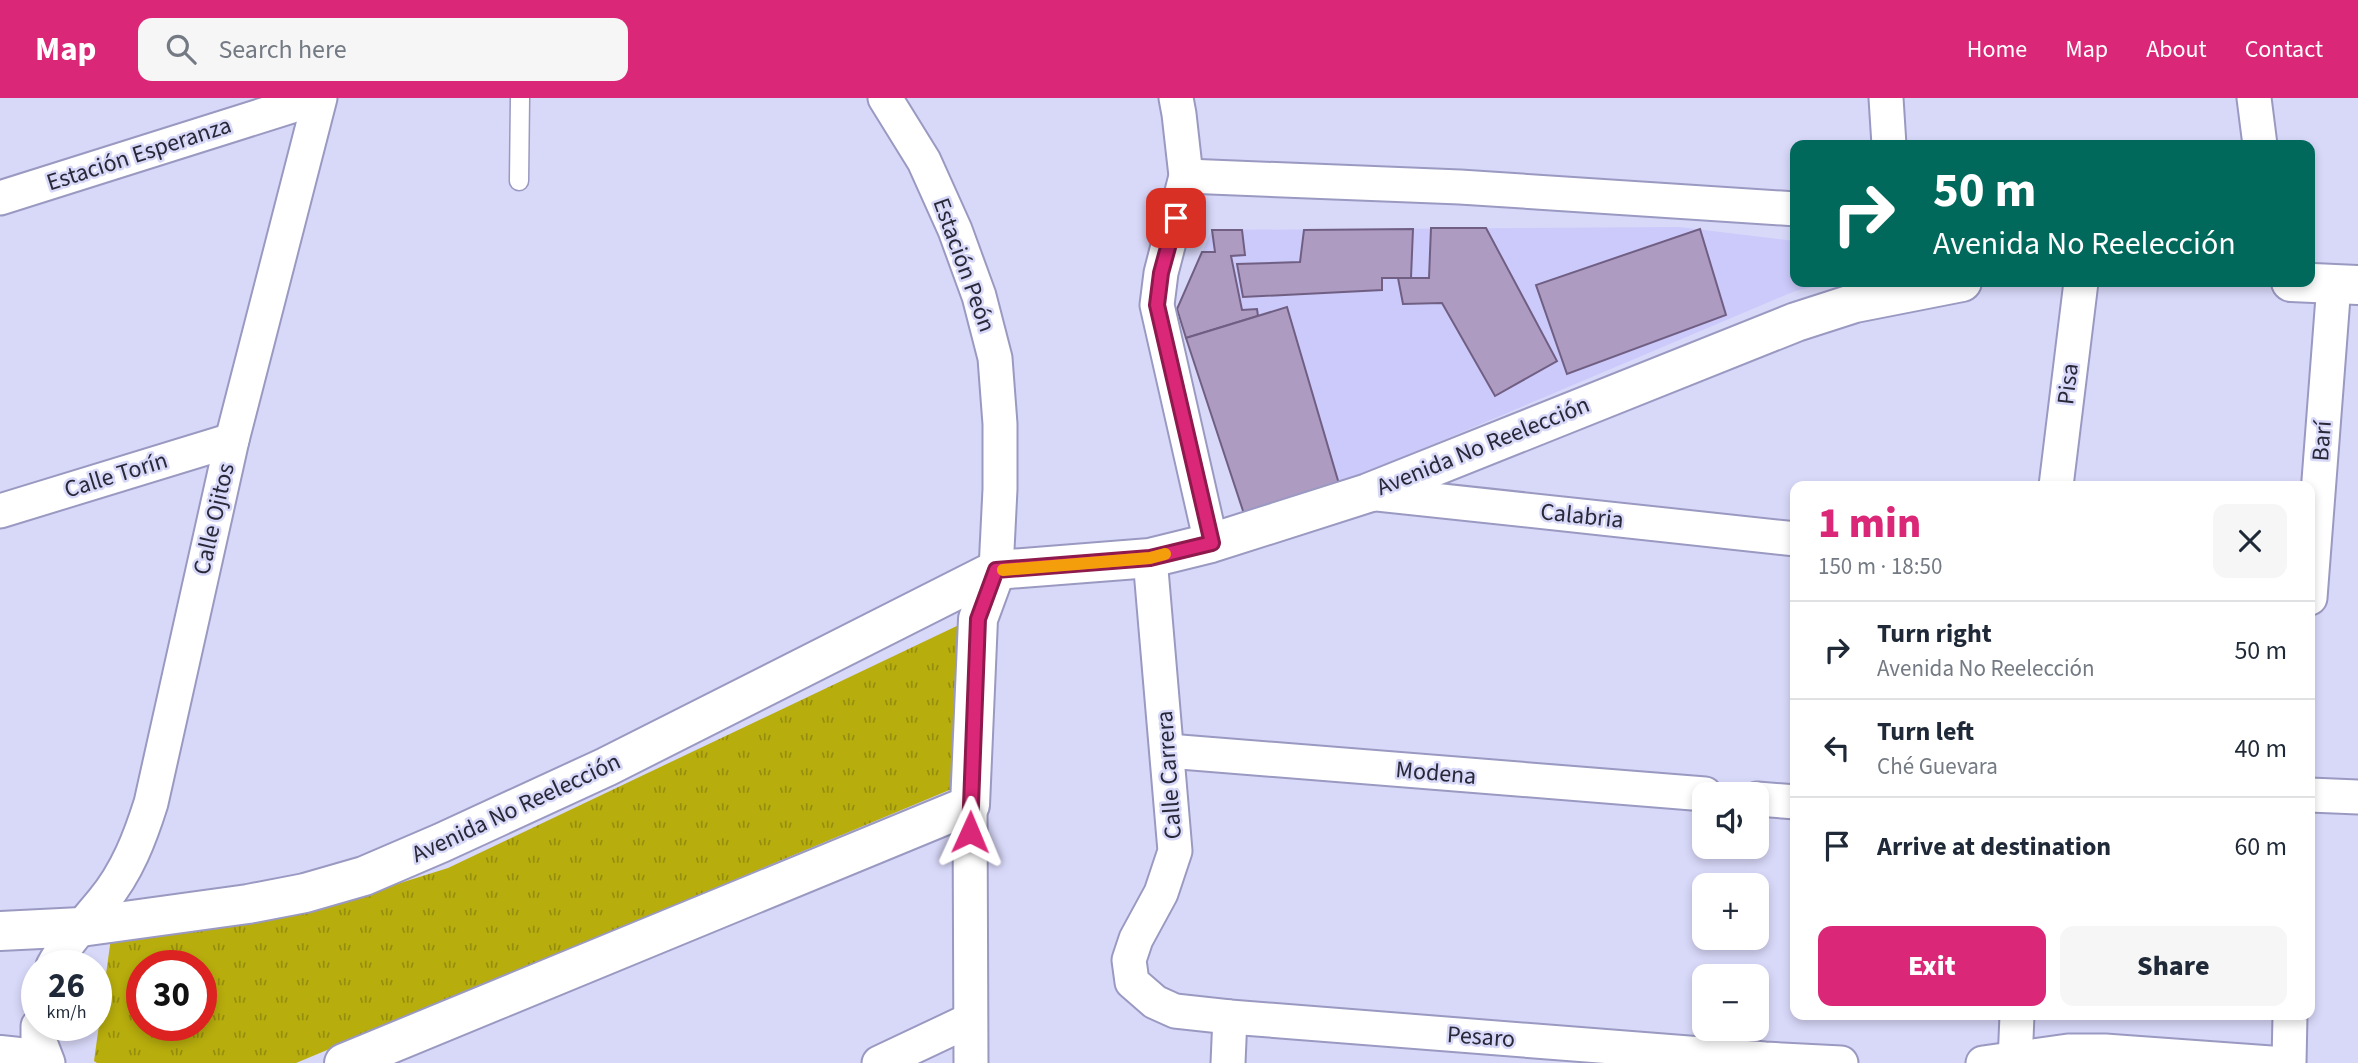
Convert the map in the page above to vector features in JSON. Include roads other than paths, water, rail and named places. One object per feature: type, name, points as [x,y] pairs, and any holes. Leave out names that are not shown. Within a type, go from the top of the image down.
[{"type":"street","name":"Estación Esperanza","points":[[0,198],[319,98]]},
{"type":"street","name":"Calle Ojitos","points":[[64,950],[119,878],[141,836],[151,803],[232,440],[319,98]]},
{"type":"street","name":"Estación Peón","points":[[885,98],[925,161],[955,230],[979,296],[995,358],[1000,463],[996,570]]},
{"type":"street","points":[[1176,98],[1186,176],[1161,273],[1157,305],[1212,543]]},
{"type":"street","points":[[1886,98],[1889,140]]},
{"type":"street","points":[[2254,98],[2259,140]]},
{"type":"street","points":[[1186,176],[1460,187],[1790,209]]},
{"type":"street","points":[[2315,283],[2346,285]]},
{"type":"street","name":"Barí","points":[[2315,555],[2346,285]]},
{"type":"street","name":"Avenida No Reelección","points":[[0,932],[81,927],[248,904],[305,893],[363,876],[606,767],[996,570],[1150,558],[1212,543],[1368,493],[1796,322],[1855,303],[1934,287]]},
{"type":"street","name":"Pisa","points":[[2057,481],[2080,287]]},
{"type":"street","name":"Calle Torín","points":[[0,511],[232,440]]},
{"type":"street","name":"Calabria","points":[[1368,493],[1790,538]]},
{"type":"street","name":"Calle Carrera","points":[[1132,982],[1129,960],[1136,939],[1161,893],[1175,851],[1150,558]]},
{"type":"street","points":[[971,1063],[970,805],[978,619],[996,570]]},
{"type":"street","name":"Modena","points":[[1168,751],[1692,793]]},
{"type":"street","points":[[2315,795],[2358,797]]},
{"type":"street","points":[[1769,800],[1790,802]]},
{"type":"street","points":[[344,1063],[970,805]]},
{"type":"street","name":"Pesaro","points":[[1132,982],[1155,1003],[1175,1011],[1765,1061],[1841,1063]]},
{"type":"street","points":[[1228,1063],[1230,1017]]},
{"type":"street","points":[[879,1063],[970,1020]]},
{"type":"street","points":[[2016,1020],[2004,1061],[2068,1051],[2105,1051],[2271,1063]]},
{"type":"street","points":[[2288,1063],[2290,1020]]},
{"type":"street","points":[[40,1041],[48,1063]]},
{"type":"street","points":[[0,1055],[28,1058],[38,1063]]},
{"type":"lane","points":[[519,181],[520,98]]}]
